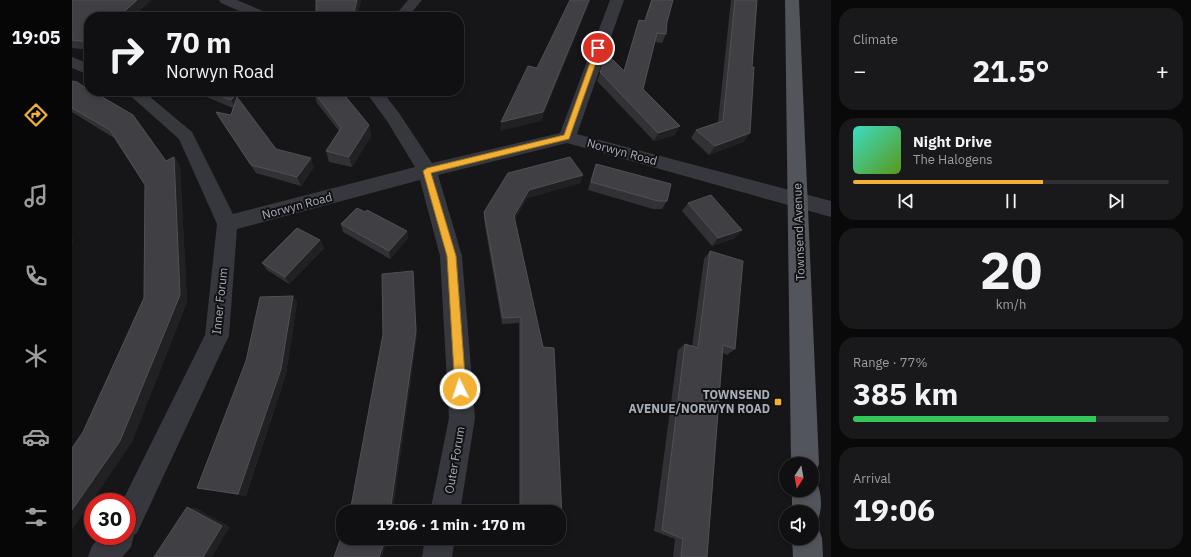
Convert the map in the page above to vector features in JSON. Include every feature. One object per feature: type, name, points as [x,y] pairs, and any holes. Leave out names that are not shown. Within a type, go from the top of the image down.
[{"type":"main road","name":"Townsend Avenue","points":[[792,0],[805,457]]},
{"type":"main road","points":[[808,545],[808,557]]},
{"type":"street","points":[[226,0],[254,12]]},
{"type":"street","points":[[405,12],[415,0]]},
{"type":"street","points":[[567,137],[617,0]]},
{"type":"street","points":[[72,62],[84,68]]},
{"type":"street","points":[[140,96],[186,136],[227,224]]},
{"type":"street","name":"Outer Forum","points":[[377,96],[393,117],[427,171],[452,256],[462,418],[446,505]]},
{"type":"street","name":"Norwyn Road","points":[[227,224],[427,171],[567,137],[831,209]]},
{"type":"street","name":"Inner Forum","points":[[136,505],[217,336],[227,224]]},
{"type":"street","points":[[103,557],[113,545]]},
{"type":"street","points":[[436,557],[439,545]]},
{"type":"building","points":[[72,0],[137,0],[124,12],[84,12],[84,41],[72,40]]},
{"type":"building","points":[[316,0],[357,0],[354,12],[316,12]]},
{"type":"building","points":[[570,0],[589,0],[543,112],[501,122],[528,66],[537,68]]},
{"type":"building","points":[[652,0],[673,0],[667,22],[666,34],[657,33],[643,89],[680,126],[658,133],[600,72],[604,62],[609,56],[624,71],[639,20],[645,21]]},
{"type":"building","points":[[735,0],[757,0],[752,67],[754,67],[750,133],[715,146],[696,130],[723,121]]},
{"type":"building","points":[[72,81],[77,82],[84,87],[84,96],[101,96],[133,115],[166,161],[174,157],[180,295],[120,441],[72,510],[72,448],[83,432],[144,298],[145,185],[110,130],[72,108]]},
{"type":"building","points":[[221,96],[233,96],[234,97],[231,100]]},
{"type":"building","points":[[317,96],[345,96],[369,125],[349,157],[326,151],[341,128]]},
{"type":"building","points":[[237,97],[276,149],[311,158],[297,177],[251,165],[216,112],[231,115]]},
{"type":"building","points":[[570,157],[583,175],[529,190],[514,216],[543,347],[554,348],[561,505],[521,505],[521,317],[503,318],[484,212],[508,173]]},
{"type":"building","points":[[596,164],[671,184],[667,201],[658,201],[591,182]]},
{"type":"building","points":[[711,195],[742,230],[718,238],[688,203]]},
{"type":"building","points":[[357,208],[365,212],[367,210],[407,231],[389,251],[341,224]]},
{"type":"building","points":[[297,228],[320,240],[285,277],[262,263]]},
{"type":"building","points":[[710,251],[743,261],[735,349],[723,345],[707,557],[681,557],[683,539],[662,530],[685,344],[698,348]]},
{"type":"building","points":[[413,271],[416,331],[391,505],[351,505],[383,334],[382,274]]},
{"type":"building","points":[[293,296],[281,369],[238,494],[197,488],[246,361],[260,297]]},
{"type":"building","points":[[187,507],[222,526],[203,557],[154,557]]},
{"type":"building","points":[[338,545],[383,545],[379,557],[334,557]]},
{"type":"place","name":"TOWNSEND AVENUE/NORWYN ROAD","points":[[778,402]]},
{"type":"route","points":[[460,389],[452,256],[427,171],[567,137],[598,48]]}]
